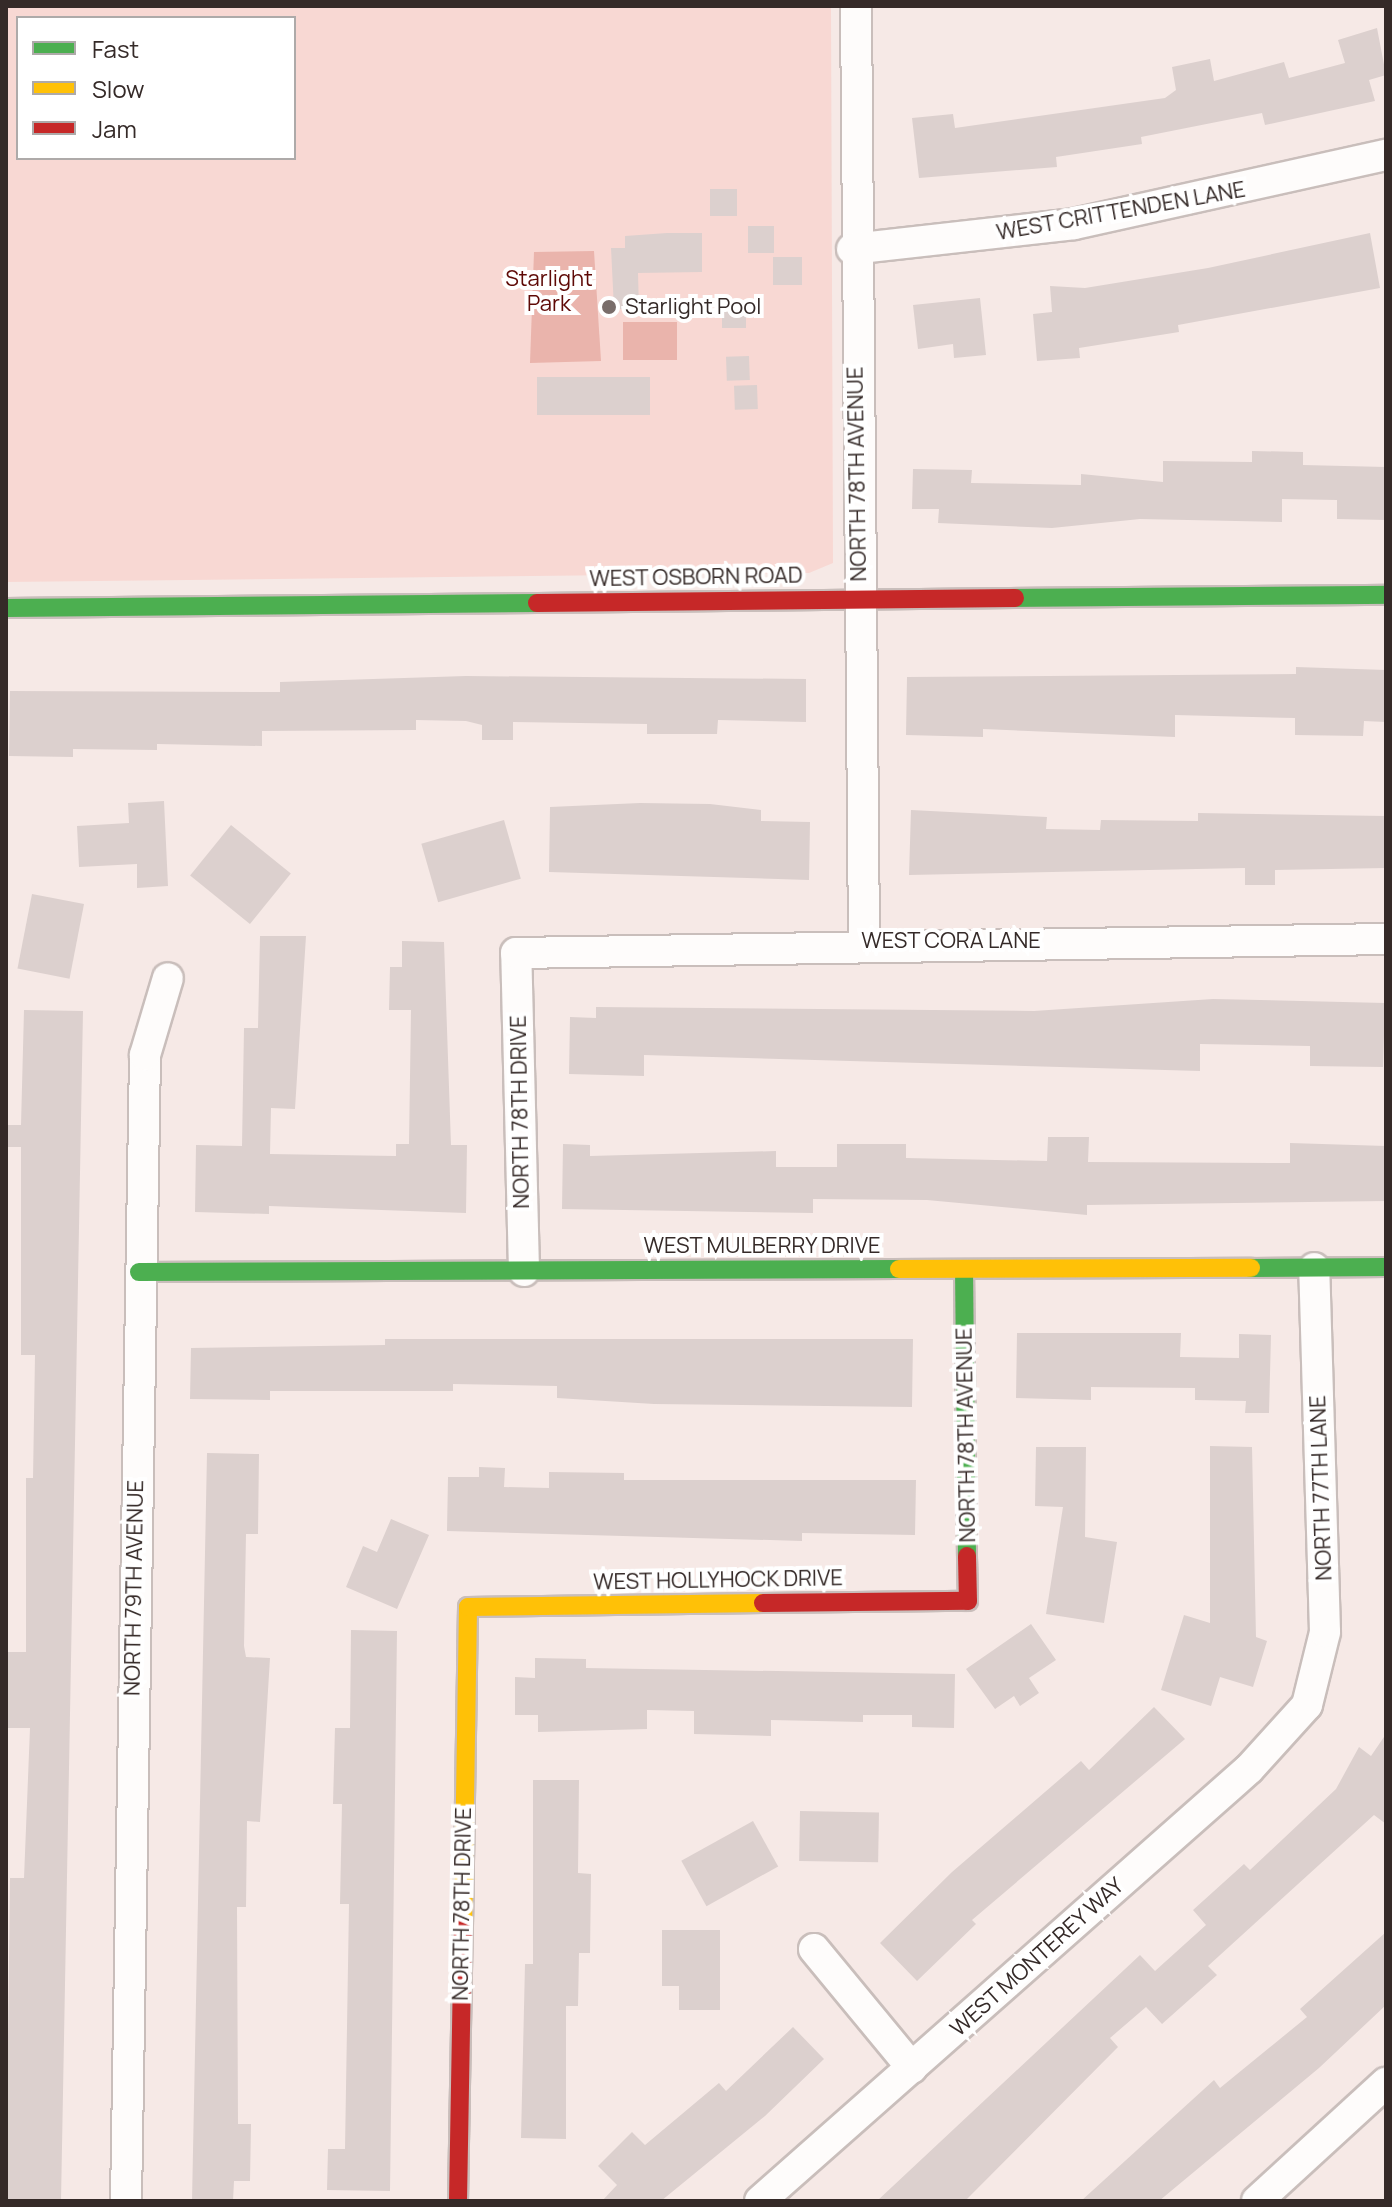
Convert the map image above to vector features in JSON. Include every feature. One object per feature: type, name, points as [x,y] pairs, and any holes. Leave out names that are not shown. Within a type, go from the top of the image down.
[{"type":"street","name":"NORTH 78TH AVENUE","points":[[856,6],[852,249],[864,942]]},
{"type":"street","name":"WEST CRITTENDEN LANE","points":[[852,249],[1074,224],[1386,155]]},
{"type":"street","name":"WEST OSBORN ROAD","points":[[6,608],[1386,595]]},
{"type":"street","name":"WEST CORA LANE","points":[[516,953],[864,942],[1386,939]]},
{"type":"street","name":"NORTH 78TH DRIVE","points":[[516,953],[524,1271]]},
{"type":"street","name":"NORTH 79TH AVENUE","points":[[126,2201],[139,1272],[145,1055],[168,978]]},
{"type":"street","name":"WEST MULBERRY DRIVE","points":[[139,1272],[1386,1267]]},
{"type":"street","name":"NORTH 77TH LANE","points":[[1307,1705],[1325,1632],[1314,1268]]},
{"type":"street","name":"NORTH 78TH AVENUE","points":[[964,1269],[968,1601]]},
{"type":"street","name":"WEST HOLLYHOCK DRIVE","points":[[468,1607],[968,1601]]},
{"type":"street","name":"NORTH 78TH DRIVE","points":[[458,2201],[468,1607]]},
{"type":"street","name":"WEST MONTEREY WAY","points":[[760,2201],[1249,1769],[1307,1705]]},
{"type":"street","points":[[814,1949],[912,2068]]},
{"type":"street","points":[[1257,2201],[1386,2083]]},
{"type":"green space","name":"Starlight Park","points":[[6,6],[831,6],[833,563],[809,573],[6,582]]},
{"type":"shaded area","points":[[594,251],[601,361],[530,363],[534,252]]},
{"type":"shaded area","points":[[623,322],[677,322],[677,360],[623,360]]},
{"type":"building","points":[[1377,28],[1386,75],[1369,80],[1375,101],[1265,125],[1262,113],[1141,137],[1142,144],[1056,157],[1057,167],[919,178],[912,118],[953,114],[955,128],[1165,98],[1176,90],[1172,67],[1210,59],[1214,81],[1284,62],[1289,78],[1345,63],[1338,40]]},
{"type":"building","points":[[710,189],[737,189],[737,216],[710,216]]},
{"type":"building","points":[[748,226],[774,226],[774,253],[748,253]]},
{"type":"building","points":[[702,233],[702,272],[638,273],[639,309],[614,309],[611,248],[625,248],[625,236]]},
{"type":"building","points":[[1370,233],[1380,288],[1178,325],[1179,332],[1079,348],[1080,358],[1037,361],[1033,314],[1052,312],[1050,286],[1085,288],[1208,268]]},
{"type":"building","points":[[773,257],[802,257],[802,285],[773,285]]},
{"type":"building","points":[[980,298],[986,355],[954,358],[953,344],[918,349],[913,305]]},
{"type":"building","points":[[722,304],[746,304],[746,328],[722,328]]},
{"type":"building","points":[[749,356],[750,380],[727,381],[726,357]]},
{"type":"building","points":[[537,377],[650,377],[650,415],[537,415]]},
{"type":"building","points":[[757,385],[758,409],[735,410],[734,386]]},
{"type":"building","points":[[1252,451],[1303,452],[1303,465],[1386,467],[1386,520],[1337,519],[1337,500],[1282,499],[1282,522],[1140,519],[1052,528],[938,523],[939,509],[912,509],[913,469],[972,470],[971,483],[1081,485],[1081,474],[1163,482],[1163,461],[1252,462]]},
{"type":"building","points":[[1296,667],[1386,670],[1386,722],[1364,721],[1363,736],[1295,735],[1295,718],[1175,715],[1175,737],[983,729],[983,737],[906,735],[907,677],[1296,674]]},
{"type":"building","points":[[466,676],[806,679],[806,722],[718,720],[717,734],[647,734],[647,724],[513,722],[513,740],[482,740],[482,725],[466,721],[416,720],[416,730],[262,731],[262,746],[157,744],[157,750],[73,749],[73,757],[9,756],[10,691],[280,692],[280,682]]},
{"type":"building","points":[[164,801],[168,886],[137,888],[137,864],[79,867],[77,826],[129,823],[128,803]]},
{"type":"building","points":[[710,804],[761,810],[761,821],[810,822],[809,880],[549,872],[550,807]]},
{"type":"building","points":[[911,810],[1047,817],[1046,829],[1100,830],[1101,820],[1198,821],[1198,813],[1386,816],[1386,868],[1275,870],[1275,885],[1245,885],[1245,868],[909,875]]},
{"type":"building","points":[[504,820],[521,879],[438,902],[421,844]]},
{"type":"building","points":[[231,825],[291,873],[250,924],[190,876]]},
{"type":"building","points":[[32,894],[84,904],[70,979],[17,969]]},
{"type":"building","points":[[260,936],[306,936],[295,1109],[271,1108],[270,1154],[396,1156],[396,1144],[409,1144],[411,1010],[389,1010],[390,967],[402,967],[402,941],[444,942],[451,1145],[467,1145],[466,1213],[269,1206],[269,1214],[195,1212],[196,1145],[242,1146],[244,1028],[258,1028]]},
{"type":"building","points":[[1213,999],[1385,1003],[1383,1067],[1310,1066],[1310,1046],[1200,1044],[1200,1071],[644,1055],[644,1076],[569,1074],[570,1017],[596,1018],[596,1007],[1034,1011]]},
{"type":"building","points":[[24,1010],[83,1011],[61,2201],[6,2201],[10,1878],[24,1878],[30,1728],[6,1728],[6,1652],[26,1652],[26,1478],[33,1478],[35,1355],[21,1355],[21,1147],[6,1147],[6,1125],[21,1125]]},
{"type":"building","points":[[1048,1137],[1089,1137],[1088,1162],[1290,1163],[1290,1143],[1386,1146],[1386,1201],[1087,1205],[1087,1215],[927,1200],[813,1199],[813,1213],[562,1209],[563,1144],[590,1145],[590,1156],[776,1151],[776,1167],[837,1167],[837,1144],[906,1144],[906,1158],[1047,1161]]},
{"type":"building","points":[[1017,1333],[1181,1333],[1180,1357],[1239,1358],[1239,1334],[1271,1335],[1269,1413],[1245,1413],[1246,1401],[1195,1400],[1195,1388],[1091,1387],[1091,1400],[1016,1398]]},
{"type":"building","points":[[385,1339],[913,1339],[912,1407],[654,1404],[557,1398],[557,1386],[453,1384],[453,1391],[270,1391],[270,1400],[190,1399],[191,1348],[385,1345]]},
{"type":"building","points":[[1210,1446],[1252,1447],[1256,1637],[1267,1641],[1253,1687],[1220,1677],[1211,1706],[1161,1690],[1184,1615],[1210,1623]]},
{"type":"building","points":[[1036,1447],[1086,1447],[1085,1537],[1117,1542],[1104,1623],[1046,1614],[1063,1507],[1035,1506]]},
{"type":"building","points":[[207,1453],[259,1454],[258,1534],[246,1534],[244,1646],[246,1657],[270,1658],[260,1822],[247,1821],[246,1907],[237,1907],[238,2124],[251,2124],[250,2181],[234,2181],[233,2201],[192,2201]]},
{"type":"building","points":[[479,1467],[505,1468],[504,1487],[549,1488],[549,1472],[624,1473],[624,1480],[916,1480],[915,1535],[802,1533],[802,1541],[447,1531],[448,1477],[479,1477]]},
{"type":"building","points":[[391,1519],[429,1535],[397,1609],[346,1587],[363,1546],[377,1552]]},
{"type":"building","points":[[1031,1624],[1056,1660],[1029,1678],[1039,1693],[1020,1706],[1014,1696],[995,1709],[966,1669]]},
{"type":"building","points":[[351,1630],[397,1631],[390,2191],[327,2190],[328,2149],[345,2149],[349,1904],[340,1904],[342,1804],[333,1804],[335,1728],[350,1728]]},
{"type":"building","points":[[535,1658],[586,1659],[586,1668],[955,1674],[954,1728],[912,1727],[912,1715],[863,1715],[863,1722],[771,1720],[771,1736],[694,1734],[694,1711],[647,1710],[647,1729],[538,1732],[538,1715],[515,1715],[515,1677],[535,1678]]},
{"type":"building","points":[[1154,1707],[1185,1739],[972,1920],[976,1924],[917,1981],[880,1943],[952,1872],[1081,1761],[1089,1770]]},
{"type":"building","points":[[1386,1734],[1386,1824],[1374,1815],[1208,1966],[1217,1975],[1162,2024],[1146,2007],[1110,2038],[1118,2047],[965,2201],[877,2201],[1140,1955],[1155,1971],[1206,1925],[1193,1910],[1244,1864],[1250,1870],[1336,1789],[1359,1747],[1371,1756]]},
{"type":"building","points":[[533,1780],[579,1780],[578,1873],[591,1874],[590,1953],[579,1953],[578,2006],[566,2006],[566,2139],[521,2138],[525,1964],[533,1964]]},
{"type":"building","points":[[800,1811],[879,1812],[878,1862],[799,1861]]},
{"type":"building","points":[[753,1821],[778,1866],[706,1906],[681,1861]]},
{"type":"building","points":[[662,1930],[720,1930],[720,2010],[679,2010],[679,1986],[662,1986]]},
{"type":"building","points":[[1386,1932],[1386,2005],[1319,2068],[1159,2201],[1081,2201],[1214,2080],[1220,2088],[1307,2017],[1300,2009]]},
{"type":"building","points":[[793,2027],[824,2059],[765,2116],[661,2201],[602,2201],[617,2185],[598,2166],[632,2132],[645,2145],[719,2083],[726,2091]]},
{"type":"traffic: fast","points":[[1015,598],[1386,595]]},
{"type":"traffic: fast","points":[[6,608],[537,603]]},
{"type":"traffic: fast","points":[[1251,1268],[1386,1267]]},
{"type":"traffic: fast","points":[[139,1272],[899,1269]]},
{"type":"traffic: fast","points":[[964,1269],[967,1556]]},
{"type":"traffic: slow","points":[[899,1269],[1251,1268]]},
{"type":"traffic: slow","points":[[463,1926],[468,1607],[763,1603]]},
{"type":"traffic: jam","points":[[537,603],[1015,598]]},
{"type":"traffic: jam","points":[[763,1603],[968,1601],[967,1556]]},
{"type":"traffic: jam","points":[[458,2201],[463,1926]]},
{"type":"place","name":"Starlight Pool","points":[[609,307]]}]
